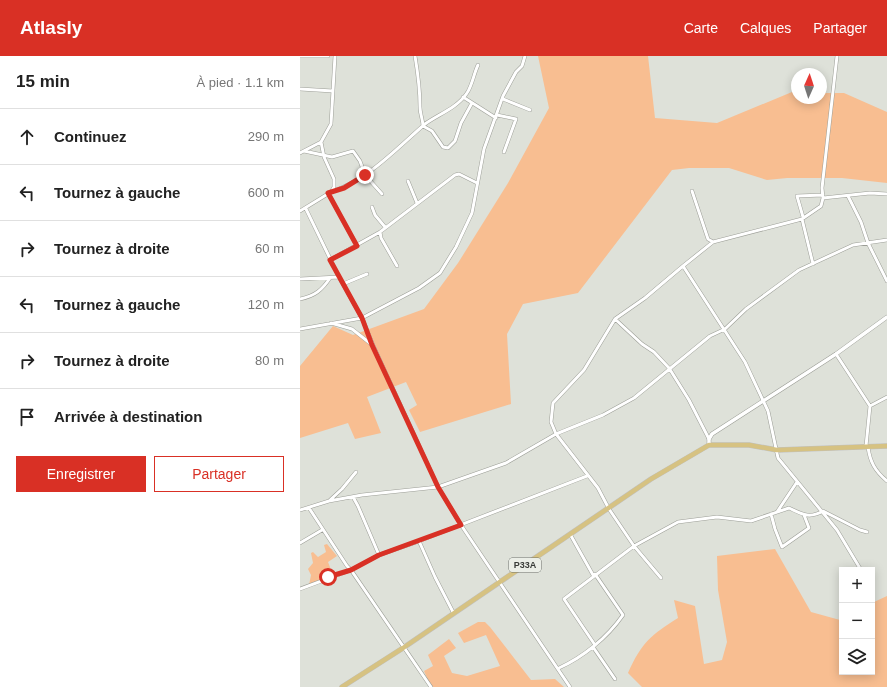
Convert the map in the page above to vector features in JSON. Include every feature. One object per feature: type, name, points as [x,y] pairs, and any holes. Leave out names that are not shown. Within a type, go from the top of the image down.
[{"type":"main road","points":[[709,445],[749,445],[777,450],[887,446]]},
{"type":"main road","name":"P33A","points":[[342,687],[403,648],[453,612],[499,583],[651,479],[709,445]]},
{"type":"street","points":[[300,56],[328,56]]},
{"type":"street","points":[[302,152],[321,142],[331,124],[335,56]]},
{"type":"street","points":[[415,56],[421,90],[420,109],[423,118],[423,126]]},
{"type":"street","points":[[300,328],[362,318],[419,288],[440,273],[452,254],[472,213],[484,150],[502,99],[516,72],[524,62],[525,56]]},
{"type":"street","points":[[661,578],[634,546],[609,509],[598,488],[556,434],[551,422],[553,404],[584,370],[615,320],[645,298],[713,242],[802,218],[812,214],[821,206],[837,56]]},
{"type":"street","points":[[300,211],[306,209],[308,205],[330,193],[344,188],[365,175],[423,126],[448,110],[468,92],[478,65]]},
{"type":"street","points":[[300,89],[334,91]]},
{"type":"street","points":[[463,97],[496,117],[516,119],[504,152]]},
{"type":"street","points":[[502,99],[530,110]]},
{"type":"street","points":[[423,126],[432,131],[441,146],[448,148],[455,141],[461,123],[472,103]]},
{"type":"street","points":[[321,142],[324,157],[334,179],[334,187],[330,193]]},
{"type":"street","points":[[302,152],[324,157],[332,157],[353,151],[360,162],[365,175],[382,194]]},
{"type":"street","points":[[330,260],[380,232],[457,174],[477,183]]},
{"type":"street","points":[[408,181],[417,203]]},
{"type":"street","points":[[692,191],[708,239],[713,242]]},
{"type":"street","points":[[330,193],[357,246]]},
{"type":"street","points":[[813,264],[797,196],[823,197],[887,194]]},
{"type":"street","points":[[848,196],[861,222],[868,243],[887,281]]},
{"type":"street","points":[[372,207],[375,215],[385,227]]},
{"type":"street","points":[[306,209],[330,260],[362,318],[372,345],[438,487],[499,583],[559,668],[570,687]]},
{"type":"street","points":[[380,232],[381,238],[397,266]]},
{"type":"street","points":[[300,510],[328,501],[438,487],[506,463],[556,434],[604,415],[634,398],[710,336],[725,329],[752,305],[799,270],[853,245],[887,240]]},
{"type":"street","points":[[683,266],[745,362],[768,411],[778,458],[823,511],[837,530],[858,567]]},
{"type":"street","points":[[343,284],[367,274]]},
{"type":"street","points":[[300,279],[330,278],[339,276]]},
{"type":"street","points":[[300,299],[310,297],[321,290],[330,278]]},
{"type":"street","points":[[709,439],[712,434],[763,399],[836,354],[887,317]]},
{"type":"street","points":[[615,320],[642,344],[654,352],[669,368],[689,400],[709,439],[709,445]]},
{"type":"street","points":[[331,323],[352,329],[372,345]]},
{"type":"street","points":[[836,354],[870,406],[867,447],[873,466],[887,481]]},
{"type":"street","points":[[870,406],[887,397]]},
{"type":"street","points":[[328,501],[342,489],[356,472]]},
{"type":"street","points":[[300,589],[351,570],[379,555],[588,476]]},
{"type":"street","points":[[777,512],[797,482]]},
{"type":"street","points":[[353,497],[379,555]]},
{"type":"street","points":[[309,508],[322,530],[431,687]]},
{"type":"street","points":[[615,679],[564,598],[634,546],[678,522],[717,516],[751,521],[789,508],[804,515],[814,516],[823,511]]},
{"type":"street","points":[[823,511],[860,530],[867,532]]},
{"type":"street","points":[[772,514],[775,529],[782,547],[810,528],[804,515]]},
{"type":"street","points":[[300,543],[322,530]]},
{"type":"street","points":[[559,668],[576,660],[594,646],[614,626],[622,615],[594,575],[570,534]]},
{"type":"street","points":[[419,541],[453,612]]},
{"type":"shaded area","points":[[538,56],[648,56],[655,118],[717,123],[791,92],[791,104],[827,104],[827,93],[844,93],[887,112],[887,183],[842,178],[787,178],[767,180],[729,168],[689,168],[672,170],[578,293],[523,304],[507,334],[511,404],[420,432],[409,410],[417,405],[406,382],[367,397],[381,433],[355,439],[348,423],[300,438],[300,366],[333,326],[353,335],[424,309],[458,263],[508,183],[549,108]]},
{"type":"shaded area","points":[[327,544],[337,556],[328,562],[333,575],[309,585],[311,575],[308,569],[313,563],[311,553],[313,552],[318,557],[326,552],[324,545]]},
{"type":"shaded area","points":[[775,549],[811,612],[839,620],[839,675],[875,675],[875,602],[887,596],[887,687],[642,687],[628,673],[633,662],[648,640],[678,618],[674,600],[695,606],[704,664],[722,660],[727,642],[718,590],[717,556]]},
{"type":"shaded area","points":[[478,622],[485,622],[490,627],[531,680],[555,679],[564,687],[431,687],[424,671],[433,666],[428,655],[449,639],[456,648],[444,656],[452,673],[467,676],[500,666],[486,635],[464,643],[458,633]]},
{"type":"route","points":[[328,577],[351,570],[379,555],[461,525],[438,487],[372,345],[362,318],[330,260],[357,246],[328,193],[344,188],[365,175]]}]
